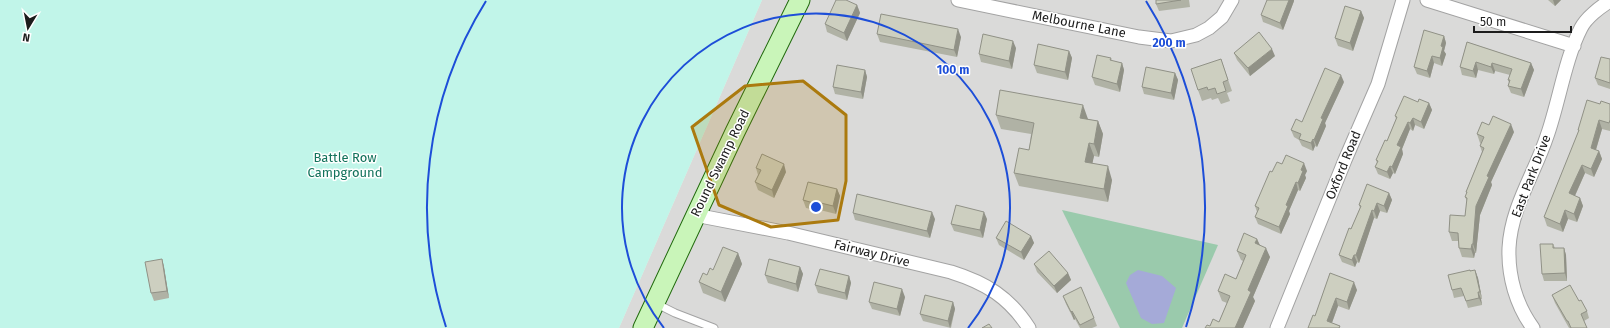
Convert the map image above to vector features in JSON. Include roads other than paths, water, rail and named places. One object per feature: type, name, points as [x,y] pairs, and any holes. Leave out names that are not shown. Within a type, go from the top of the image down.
[{"type":"main road","name":"Round Swamp Road","points":[[643,328],[695,215],[800,0]]},
{"type":"street","name":"Melbourne Lane","points":[[958,0],[1138,36],[1171,41],[1196,36],[1209,28],[1222,17],[1232,0]]},
{"type":"street","name":"Oxford Road","points":[[1277,328],[1345,160],[1378,84],[1403,0]]},
{"type":"street","points":[[1426,0],[1574,46]]},
{"type":"street","name":"East Park Drive","points":[[1532,328],[1514,292],[1510,272],[1509,248],[1512,224],[1517,208],[1547,136],[1574,46],[1582,26],[1596,11],[1610,1]]},
{"type":"street","name":"Fairway Drive","points":[[695,215],[788,233],[972,278],[994,290],[1007,300],[1022,317],[1029,328]]},
{"type":"lane","points":[[655,303],[675,313],[714,328]]},
{"type":"park label","name":"Battle Row Campground","points":[[345,164]]}]
